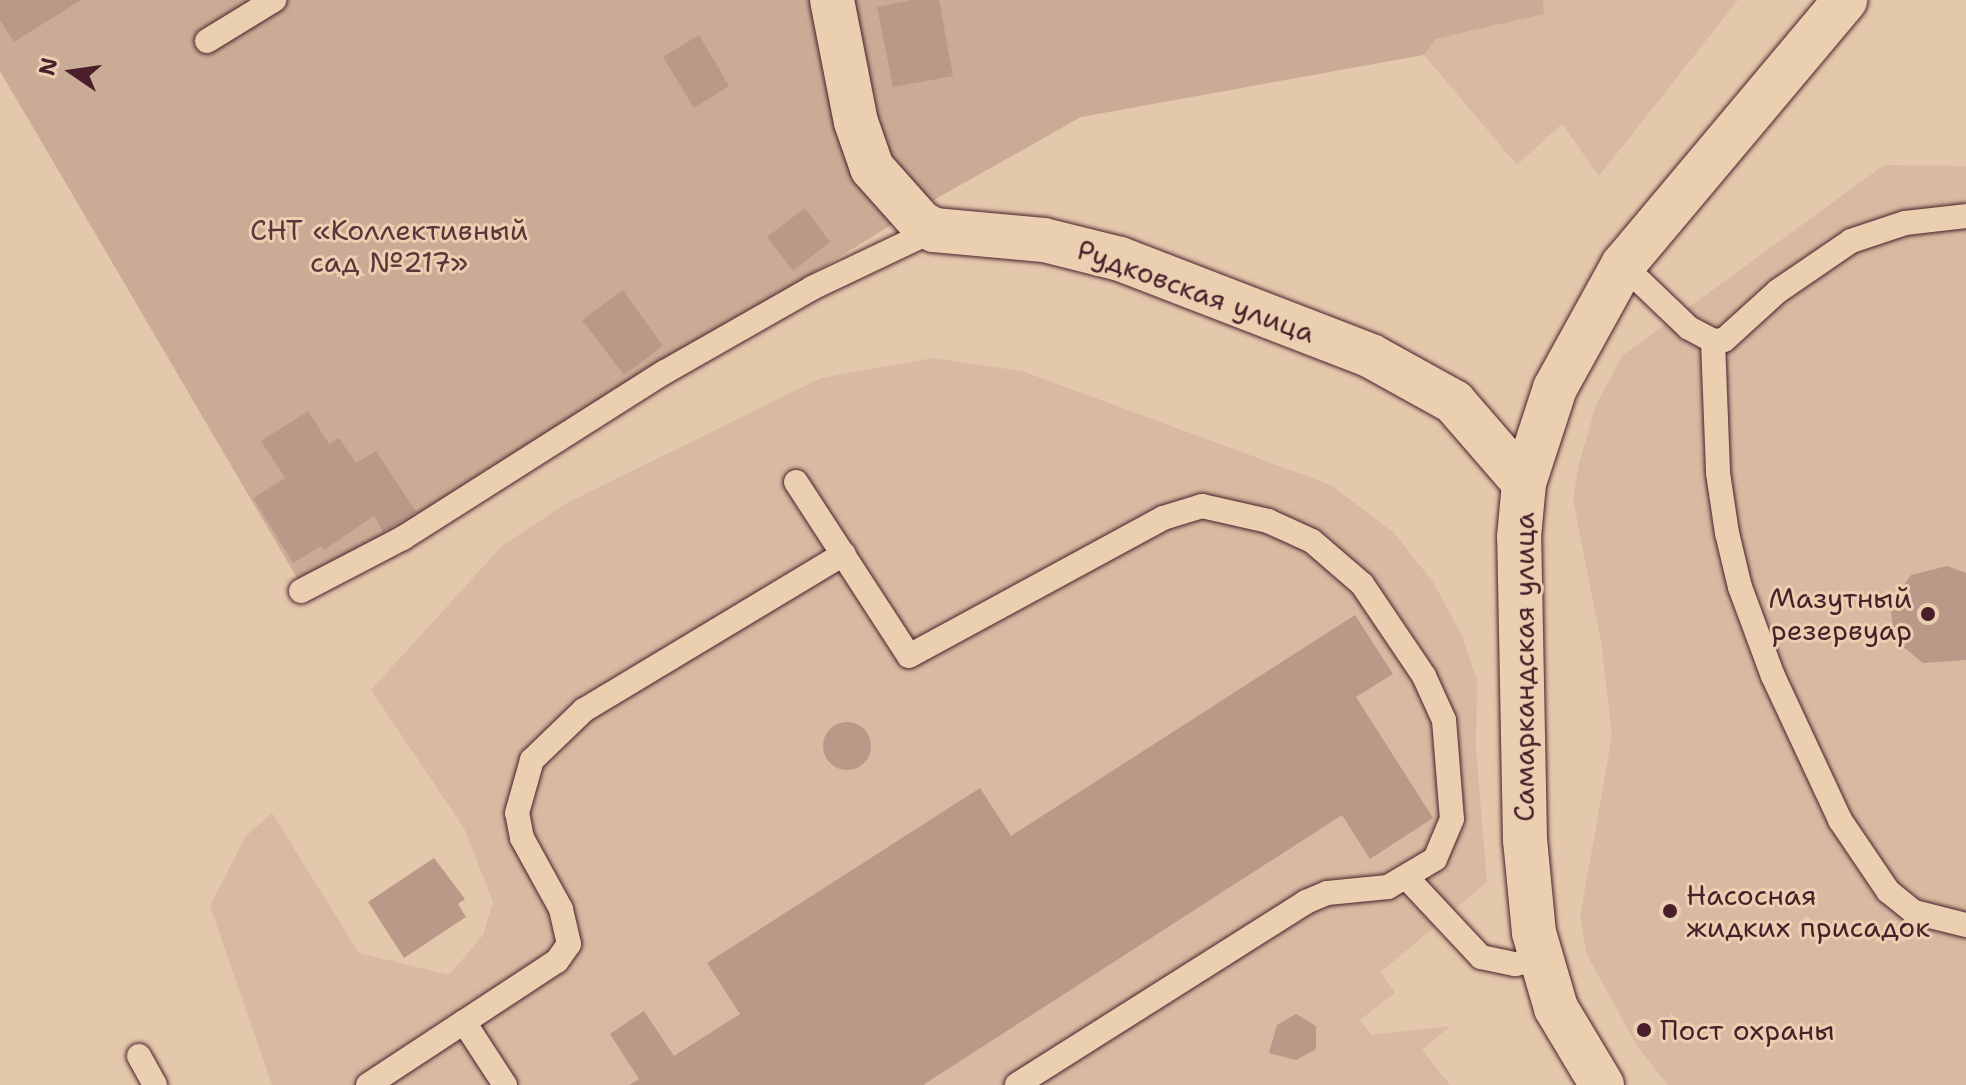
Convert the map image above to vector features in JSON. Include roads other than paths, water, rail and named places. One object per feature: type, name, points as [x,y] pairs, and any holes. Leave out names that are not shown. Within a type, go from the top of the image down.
[{"type":"street","points":[[832,0],[856,122],[872,168],[909,214],[934,230]]},
{"type":"street","name":"Самаркандская улица","points":[[1602,1085],[1566,1029],[1539,960],[1525,840],[1519,537],[1524,483],[1555,388],[1623,265],[1845,0]]},
{"type":"street","name":"Рудковская улица","points":[[934,230],[1044,240],[1120,259],[1371,356],[1454,402],[1524,483]]},
{"type":"lane","points":[[207,41],[274,0]]},
{"type":"lane","points":[[1623,265],[1689,328],[1713,341],[1734,334],[1778,291],[1851,241],[1905,223],[1966,216]]},
{"type":"lane","points":[[301,591],[403,538],[665,372],[798,295],[934,230]]},
{"type":"lane","points":[[1713,341],[1718,473],[1727,533],[1740,587],[1773,676],[1840,820],[1888,891],[1914,912],[1966,925]]},
{"type":"lane","points":[[796,482],[909,656],[1182,512],[1202,506],[1234,510],[1312,541],[1362,584],[1424,676],[1444,720],[1449,834],[1435,859],[1408,879],[1306,902],[1017,1085]]},
{"type":"lane","points":[[368,1085],[557,961],[569,944],[569,927],[531,861],[517,813],[522,782],[547,741],[584,710],[844,554]]},
{"type":"lane","points":[[1408,879],[1481,957],[1515,964],[1539,960]]},
{"type":"lane","points":[[464,1022],[505,1085]]},
{"type":"lane","points":[[139,1056],[155,1085]]},
{"type":"place","name":"Мазутный резервуар","points":[[1928,614]]},
{"type":"place","name":"Насосная жидких присадок","points":[[1670,911]]},
{"type":"place","name":"Пост охраны","points":[[1644,1030]]},
{"type":"park label","name":"СНТ «Коллективный сад №217»","points":[[389,246]]}]
